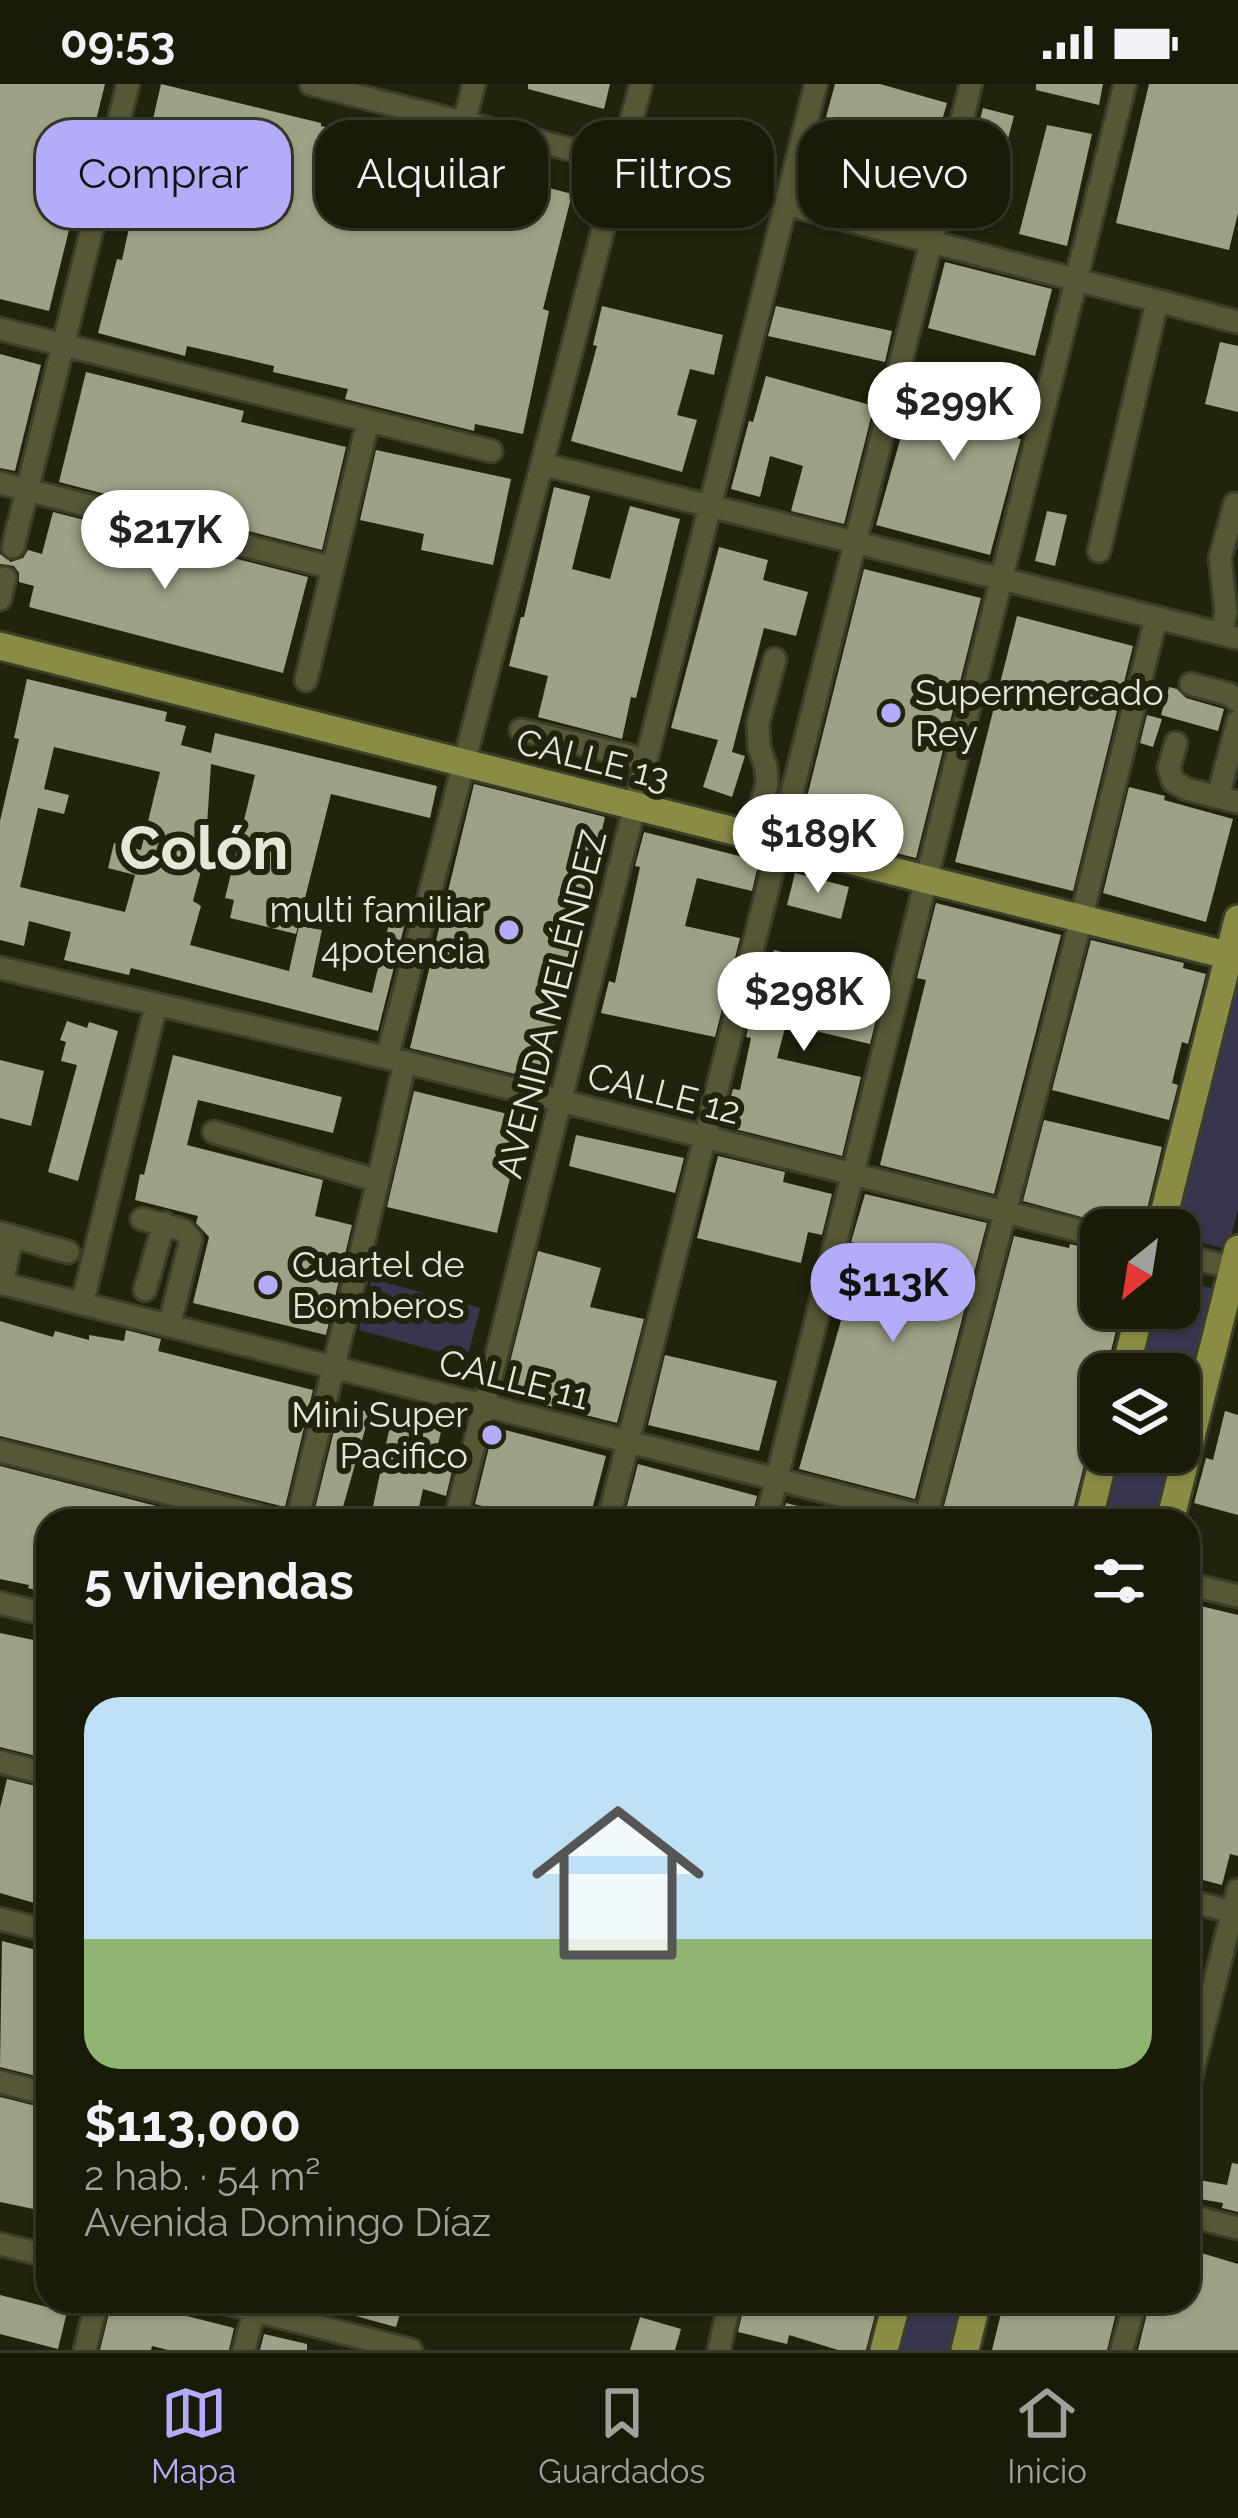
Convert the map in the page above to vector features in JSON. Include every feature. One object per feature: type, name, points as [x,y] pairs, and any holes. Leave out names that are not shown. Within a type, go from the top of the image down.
[{"type":"main road","name":"CALLE 13","points":[[0,646],[1233,957]]},
{"type":"main road","points":[[1166,1209],[1233,957],[1238,919]]},
{"type":"main road","points":[[1174,1509],[1236,1262]]},
{"type":"main road","points":[[1091,1509],[1100,1473]]},
{"type":"main road","points":[[884,2350],[894,2313]]},
{"type":"main road","points":[[964,2350],[974,2313]]},
{"type":"street","points":[[13,547],[128,84]]},
{"type":"street","points":[[311,84],[452,120]]},
{"type":"street","points":[[465,120],[474,84]]},
{"type":"street","points":[[632,120],[641,84]]},
{"type":"street","name":"AVENIDA MELÉNDEZ","points":[[458,1509],[816,84]]},
{"type":"street","points":[[611,1509],[705,1137],[767,839],[855,542],[971,84]]},
{"type":"street","points":[[769,1509],[1125,84]]},
{"type":"street","points":[[548,144],[569,149]]},
{"type":"street","points":[[774,199],[1238,322]]},
{"type":"street","points":[[300,1509],[378,1180],[396,1060],[464,763],[604,228]]},
{"type":"street","points":[[1099,551],[1157,302]]},
{"type":"street","points":[[0,328],[491,452]]},
{"type":"street","points":[[306,680],[368,421]]},
{"type":"street","points":[[542,464],[1229,636],[1220,558],[1235,504]]},
{"type":"street","points":[[0,483],[333,568]]},
{"type":"street","points":[[934,1509],[1156,618]]},
{"type":"street","points":[[767,839],[766,767],[758,723],[775,659]]},
{"type":"street","points":[[1191,684],[1238,701]]},
{"type":"street","points":[[1176,742],[1169,768],[1173,781],[1228,800],[1238,722]]},
{"type":"street","points":[[521,730],[646,760]]},
{"type":"street","name":"CALLE 12","points":[[0,968],[396,1060],[1080,1231]]},
{"type":"street","points":[[82,1304],[156,1004]]},
{"type":"street","points":[[214,1132],[378,1180]]},
{"type":"street","points":[[146,1290],[153,1221],[183,1230],[191,1239],[169,1326]]},
{"type":"street","points":[[1,1284],[6,1235],[68,1252]]},
{"type":"street","points":[[1200,1258],[1236,1262]]},
{"type":"street","name":"CALLE 11","points":[[1,1284],[888,1509]]},
{"type":"street","points":[[0,1451],[231,1509]]},
{"type":"street","points":[[1200,1587],[1238,1596]]},
{"type":"street","points":[[0,1603],[36,1613]]},
{"type":"street","points":[[0,1762],[36,1771]]},
{"type":"street","points":[[1200,1901],[1236,1905],[1200,2043]]},
{"type":"street","points":[[0,1919],[36,1928]]},
{"type":"street","points":[[0,2082],[36,2091]]},
{"type":"street","points":[[1200,2218],[1238,2228]]},
{"type":"street","points":[[0,2244],[36,2253]]},
{"type":"street","points":[[85,2350],[94,2313]]},
{"type":"street","points":[[244,2350],[254,2313]]},
{"type":"street","points":[[281,2313],[411,2350]]},
{"type":"street","points":[[719,2350],[727,2313]]},
{"type":"street","points":[[1122,2350],[1132,2313]]},
{"type":"shaded area","points":[[1238,972],[1238,1209],[1228,1249],[1200,1242],[1200,1209],[1176,1209]]},
{"type":"shaded area","points":[[372,1279],[480,1308],[467,1359],[359,1330]]},
{"type":"shaded area","points":[[1200,1285],[1219,1290],[1200,1364],[1200,1353],[1141,1353],[1148,1329],[1200,1329]]},
{"type":"shaded area","points":[[1111,1473],[1172,1473],[1162,1509],[1101,1509]]},
{"type":"shaded area","points":[[907,2313],[962,2313],[953,2350],[898,2350]]},
{"type":"building","points":[[0,84],[105,84],[96,120],[36,120],[36,228],[69,228],[49,311],[0,299]]},
{"type":"building","points":[[161,84],[315,122],[315,228],[548,228],[548,188],[572,194],[543,309],[549,311],[523,434],[475,424],[474,431],[345,399],[348,389],[273,372],[274,366],[187,346],[185,356],[98,333],[129,228],[291,228],[291,120],[153,120]]},
{"type":"building","points":[[528,84],[610,84],[604,109],[528,89]]},
{"type":"building","points":[[835,84],[880,84],[947,103],[942,120],[826,117]]},
{"type":"building","points":[[1036,84],[1103,84],[1099,105],[1036,90]]},
{"type":"building","points":[[1149,84],[1238,84],[1238,213],[1229,250],[1116,223]]},
{"type":"building","points":[[983,108],[1014,116],[1010,131],[1010,120],[980,120]]},
{"type":"building","points":[[1047,125],[1092,134],[1067,246],[1019,234]]},
{"type":"building","points":[[945,262],[1052,289],[1035,356],[928,328]]},
{"type":"building","points":[[602,306],[723,335],[714,375],[690,369],[677,415],[697,420],[682,472],[571,441],[597,346],[593,345]]},
{"type":"building","points":[[776,306],[892,331],[885,362],[768,336]]},
{"type":"building","points":[[1220,342],[1238,346],[1238,412],[1205,404]]},
{"type":"building","points":[[0,354],[41,365],[15,471],[0,468]]},
{"type":"building","points":[[86,372],[244,411],[241,422],[346,447],[322,550],[59,482]]},
{"type":"building","points":[[919,373],[1028,401],[990,555],[876,525]]},
{"type":"building","points":[[766,376],[874,406],[844,524],[791,511],[803,466],[770,456],[760,497],[731,489]]},
{"type":"building","points":[[376,450],[511,479],[493,565],[421,550],[424,534],[360,520]]},
{"type":"building","points":[[554,487],[590,496],[572,569],[610,579],[630,506],[680,519],[622,739],[538,717],[548,676],[509,666]]},
{"type":"building","points":[[1047,511],[1067,515],[1055,566],[1035,561]]},
{"type":"building","points":[[53,512],[308,577],[283,673],[29,607],[34,586],[19,582],[14,566],[0,564],[0,554],[11,562],[23,558],[28,550],[42,554]]},
{"type":"building","points":[[719,547],[768,560],[763,580],[808,592],[796,636],[764,628],[732,752],[745,756],[732,797],[703,787],[718,740],[671,728]]},
{"type":"building","name":"Supermercado Rey","points":[[864,569],[981,598],[916,858],[799,829]]},
{"type":"building","points":[[1017,616],[1133,646],[1073,891],[955,862]]},
{"type":"building","points":[[27,679],[167,712],[165,721],[186,726],[181,745],[211,753],[215,733],[437,786],[430,818],[331,794],[296,934],[230,918],[234,900],[225,898],[255,775],[211,764],[209,841],[193,901],[201,906],[190,945],[289,971],[299,926],[322,930],[312,977],[372,993],[395,899],[410,903],[378,1031],[131,968],[129,975],[64,960],[71,932],[29,921],[24,946],[0,940],[0,821],[19,739],[14,738]],"holes":[[[54,747],[160,772],[141,850],[114,843],[108,868],[135,875],[125,912],[20,887],[38,808],[64,814],[69,795],[44,789]]]},
{"type":"building","points":[[1169,687],[1186,698],[1224,709],[1218,731],[1161,715]]},
{"type":"building","points":[[1147,715],[1162,719],[1153,747],[1140,743]]},
{"type":"building","name":"multi familiar 4potencia","points":[[474,784],[605,817],[544,1081],[410,1048]]},
{"type":"building","points":[[1129,787],[1233,819],[1206,922],[1103,893]]},
{"type":"building","points":[[644,832],[759,861],[752,891],[697,878],[685,926],[740,938],[715,1037],[601,1013],[609,981],[615,983]]},
{"type":"building","points":[[795,873],[849,887],[841,919],[787,905]]},
{"type":"building","points":[[936,903],[1061,935],[994,1194],[880,1165],[926,980],[917,978]]},
{"type":"building","points":[[1091,940],[1184,963],[1183,968],[1206,974],[1188,1044],[1182,1042],[1169,1120],[1052,1090]]},
{"type":"building","points":[[774,950],[886,979],[870,1044],[786,1024],[777,1058],[861,1077],[842,1156],[723,1126],[733,1089],[740,1090],[751,1038],[746,1037],[750,1019],[758,1021]]},
{"type":"building","points":[[67,1021],[118,1031],[78,1181],[48,1172],[77,1065],[61,1061],[66,1042],[60,1040]]},
{"type":"building","points":[[173,1055],[342,1097],[333,1133],[198,1100],[187,1145],[323,1180],[315,1216],[352,1225],[326,1335],[193,1303],[209,1237],[196,1223],[198,1216],[135,1200]]},
{"type":"building","points":[[0,1060],[44,1071],[31,1126],[0,1118]]},
{"type":"building","points":[[414,1091],[524,1118],[497,1233],[387,1207]]},
{"type":"building","points":[[1044,1120],[1162,1147],[1147,1209],[1080,1209],[1080,1217],[1023,1201]]},
{"type":"building","points":[[576,1135],[684,1158],[675,1193],[569,1166]]},
{"type":"building","points":[[718,1156],[785,1172],[783,1182],[832,1194],[822,1235],[808,1232],[801,1263],[697,1238]]},
{"type":"building","points":[[865,1194],[987,1223],[915,1499],[799,1469],[853,1278],[847,1277],[855,1243],[851,1242]]},
{"type":"building","points":[[1014,1236],[1080,1246],[1080,1329],[1117,1329],[1110,1353],[1080,1353],[1082,1473],[1073,1509],[944,1506]]},
{"type":"building","points":[[538,1251],[601,1268],[590,1307],[644,1319],[617,1423],[502,1394]]},
{"type":"building","points":[[0,1321],[53,1337],[55,1331],[89,1340],[89,1335],[124,1341],[126,1330],[161,1339],[158,1351],[313,1390],[285,1507],[0,1436]]},
{"type":"building","points":[[665,1355],[777,1381],[759,1451],[648,1425]]},
{"type":"building","points":[[340,1406],[370,1412],[342,1509],[315,1509]]},
{"type":"building","points":[[1225,1411],[1238,1415],[1238,1515],[1194,1503],[1206,1458],[1213,1460]]},
{"type":"building","points":[[392,1416],[442,1427],[434,1462],[453,1467],[446,1496],[423,1489],[419,1509],[373,1509]]},
{"type":"building","points":[[494,1427],[606,1456],[592,1509],[481,1509],[475,1504]]},
{"type":"building","points":[[638,1464],[757,1496],[754,1509],[626,1509]]},
{"type":"building","points":[[0,1466],[168,1509],[36,1509],[36,1590],[0,1579]]},
{"type":"building","points":[[1200,1606],[1238,1615],[1238,1856],[1230,1854],[1222,1885],[1200,1879]]},
{"type":"building","points":[[0,1633],[36,1640],[36,1756],[0,1747]]},
{"type":"building","points":[[7,1779],[36,1786],[36,1904],[0,1893],[0,1808]]},
{"type":"building","points":[[2,1941],[36,1950],[36,2076],[0,2067]]},
{"type":"building","points":[[0,2097],[36,2106],[36,2210],[0,2202]]},
{"type":"building","points":[[1232,2163],[1238,2164],[1238,2212],[1222,2208],[1223,2203],[1200,2199],[1200,2180],[1227,2185]]},
{"type":"building","points":[[1200,2253],[1238,2264],[1238,2350],[1138,2350],[1147,2313],[1200,2313]]},
{"type":"building","points":[[0,2295],[36,2304],[36,2313],[67,2313],[58,2349],[0,2334]]},
{"type":"building","points":[[109,2313],[175,2313],[234,2328],[229,2350],[152,2346],[151,2350],[100,2350]]},
{"type":"building","points":[[345,2313],[400,2313],[396,2327]]},
{"type":"building","points":[[742,2313],[875,2313],[866,2350],[838,2350],[789,2335],[787,2344],[738,2332]]},
{"type":"building","points":[[1001,2313],[1116,2313],[1107,2350],[992,2350]]},
{"type":"building","points":[[640,2317],[681,2329],[675,2350],[630,2350]]},
{"type":"building","points":[[264,2334],[307,2344],[307,2350],[260,2350]]},
{"type":"place","name":"Supermercado Rey","points":[[891,713]]},
{"type":"place","name":"multi familiar 4potencia","points":[[509,930]]},
{"type":"place","name":"Cuartel de Bomberos","points":[[268,1285]]},
{"type":"place","name":"Mini Super Pacifico","points":[[492,1435]]},
{"type":"district","name":"Colón","points":[[204,848]]}]
